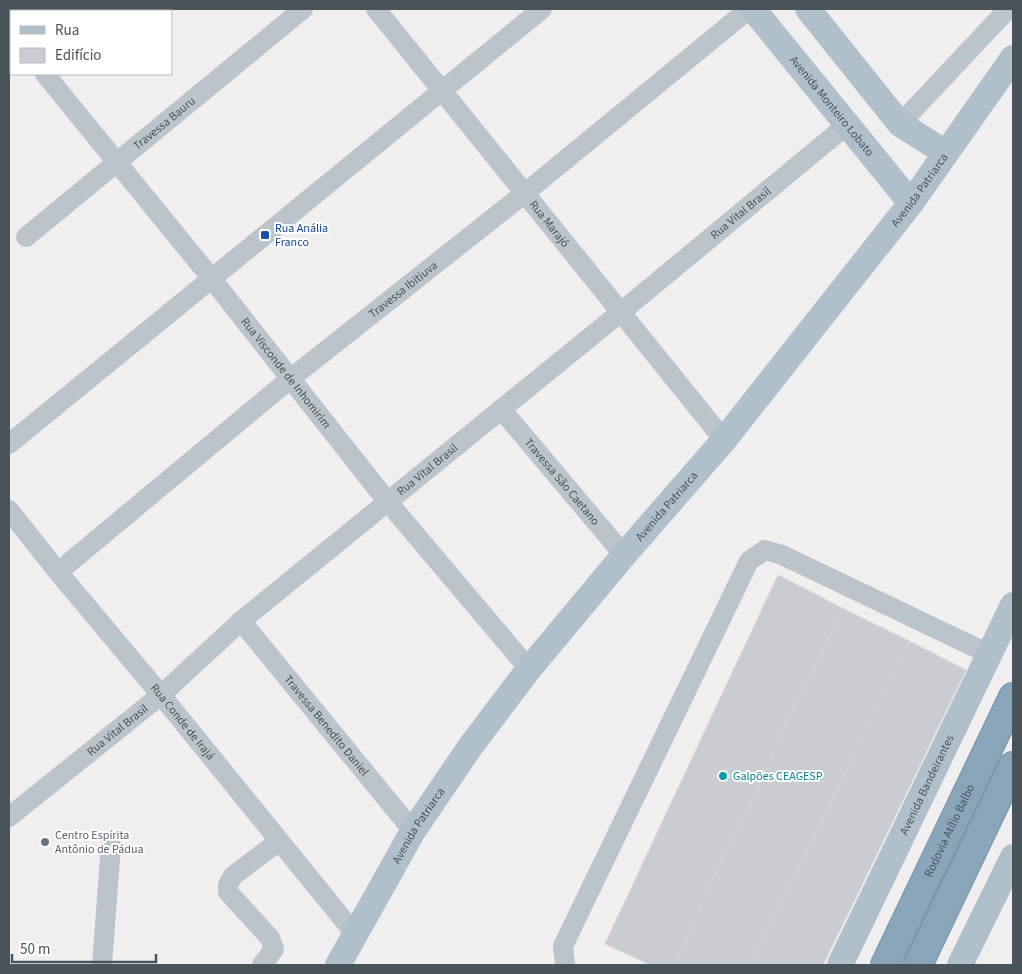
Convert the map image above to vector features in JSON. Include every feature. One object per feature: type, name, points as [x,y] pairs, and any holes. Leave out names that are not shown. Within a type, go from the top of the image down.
[{"type":"highway","name":"Rodovia Atílio Balbo","points":[[885,965],[1013,697]]},
{"type":"highway","points":[[918,965],[1013,766]]},
{"type":"main road","name":"Avenida Monteiro Lobato","points":[[753,9],[911,204]]},
{"type":"main road","points":[[808,9],[900,124],[946,153]]},
{"type":"main road","name":"Avenida Patriarca","points":[[338,965],[413,831],[470,747],[529,669],[624,555],[724,440],[911,204],[1013,58]]},
{"type":"main road","name":"Avenida Bandeirantes","points":[[840,965],[1013,605]]},
{"type":"main road","points":[[960,965],[1013,857]]},
{"type":"street","name":"Travessa Bauru","points":[[26,237],[303,9]]},
{"type":"street","name":"Rua Marajó","points":[[376,9],[724,440]]},
{"type":"street","points":[[9,444],[542,9]]},
{"type":"street","name":"Travessa Ibitiuva","points":[[58,572],[290,379],[525,194],[749,9]]},
{"type":"street","points":[[900,124],[1008,9]]},
{"type":"street","name":"Rua Visconde de Inhomirim","points":[[46,75],[212,279],[387,500],[529,669]]},
{"type":"street","name":"Rua Vital Brasil","points":[[9,817],[160,695],[241,621],[387,500],[621,312],[848,124]]},
{"type":"street","name":"Travessa São Caetano","points":[[501,409],[624,555]]},
{"type":"street","name":"Rua Conde de Irajá","points":[[9,510],[355,934]]},
{"type":"street","points":[[565,965],[563,946],[749,561],[765,550],[782,555],[989,654]]},
{"type":"street","name":"Travessa Benedito Daniel","points":[[241,621],[413,831]]},
{"type":"street","points":[[262,965],[274,949],[270,938],[234,902],[228,892],[228,885],[233,876],[279,841]]},
{"type":"street","points":[[102,965],[111,845]]},
{"type":"building","name":"Galpões CEAGESP","points":[[778,575],[842,608],[673,965],[651,965],[605,944]]},
{"type":"building","name":"Galpões CEAGESP","points":[[842,608],[909,641],[750,965],[673,965]]},
{"type":"building","name":"Galpões CEAGESP","points":[[909,641],[966,670],[823,965],[750,965]]},
{"type":"place","name":"Rua Anália Franco","points":[[265,235]]},
{"type":"place","name":"Galpões CEAGESP","points":[[723,776]]},
{"type":"place","name":"Centro Espírita Antônio de Pádua","points":[[45,842]]}]
